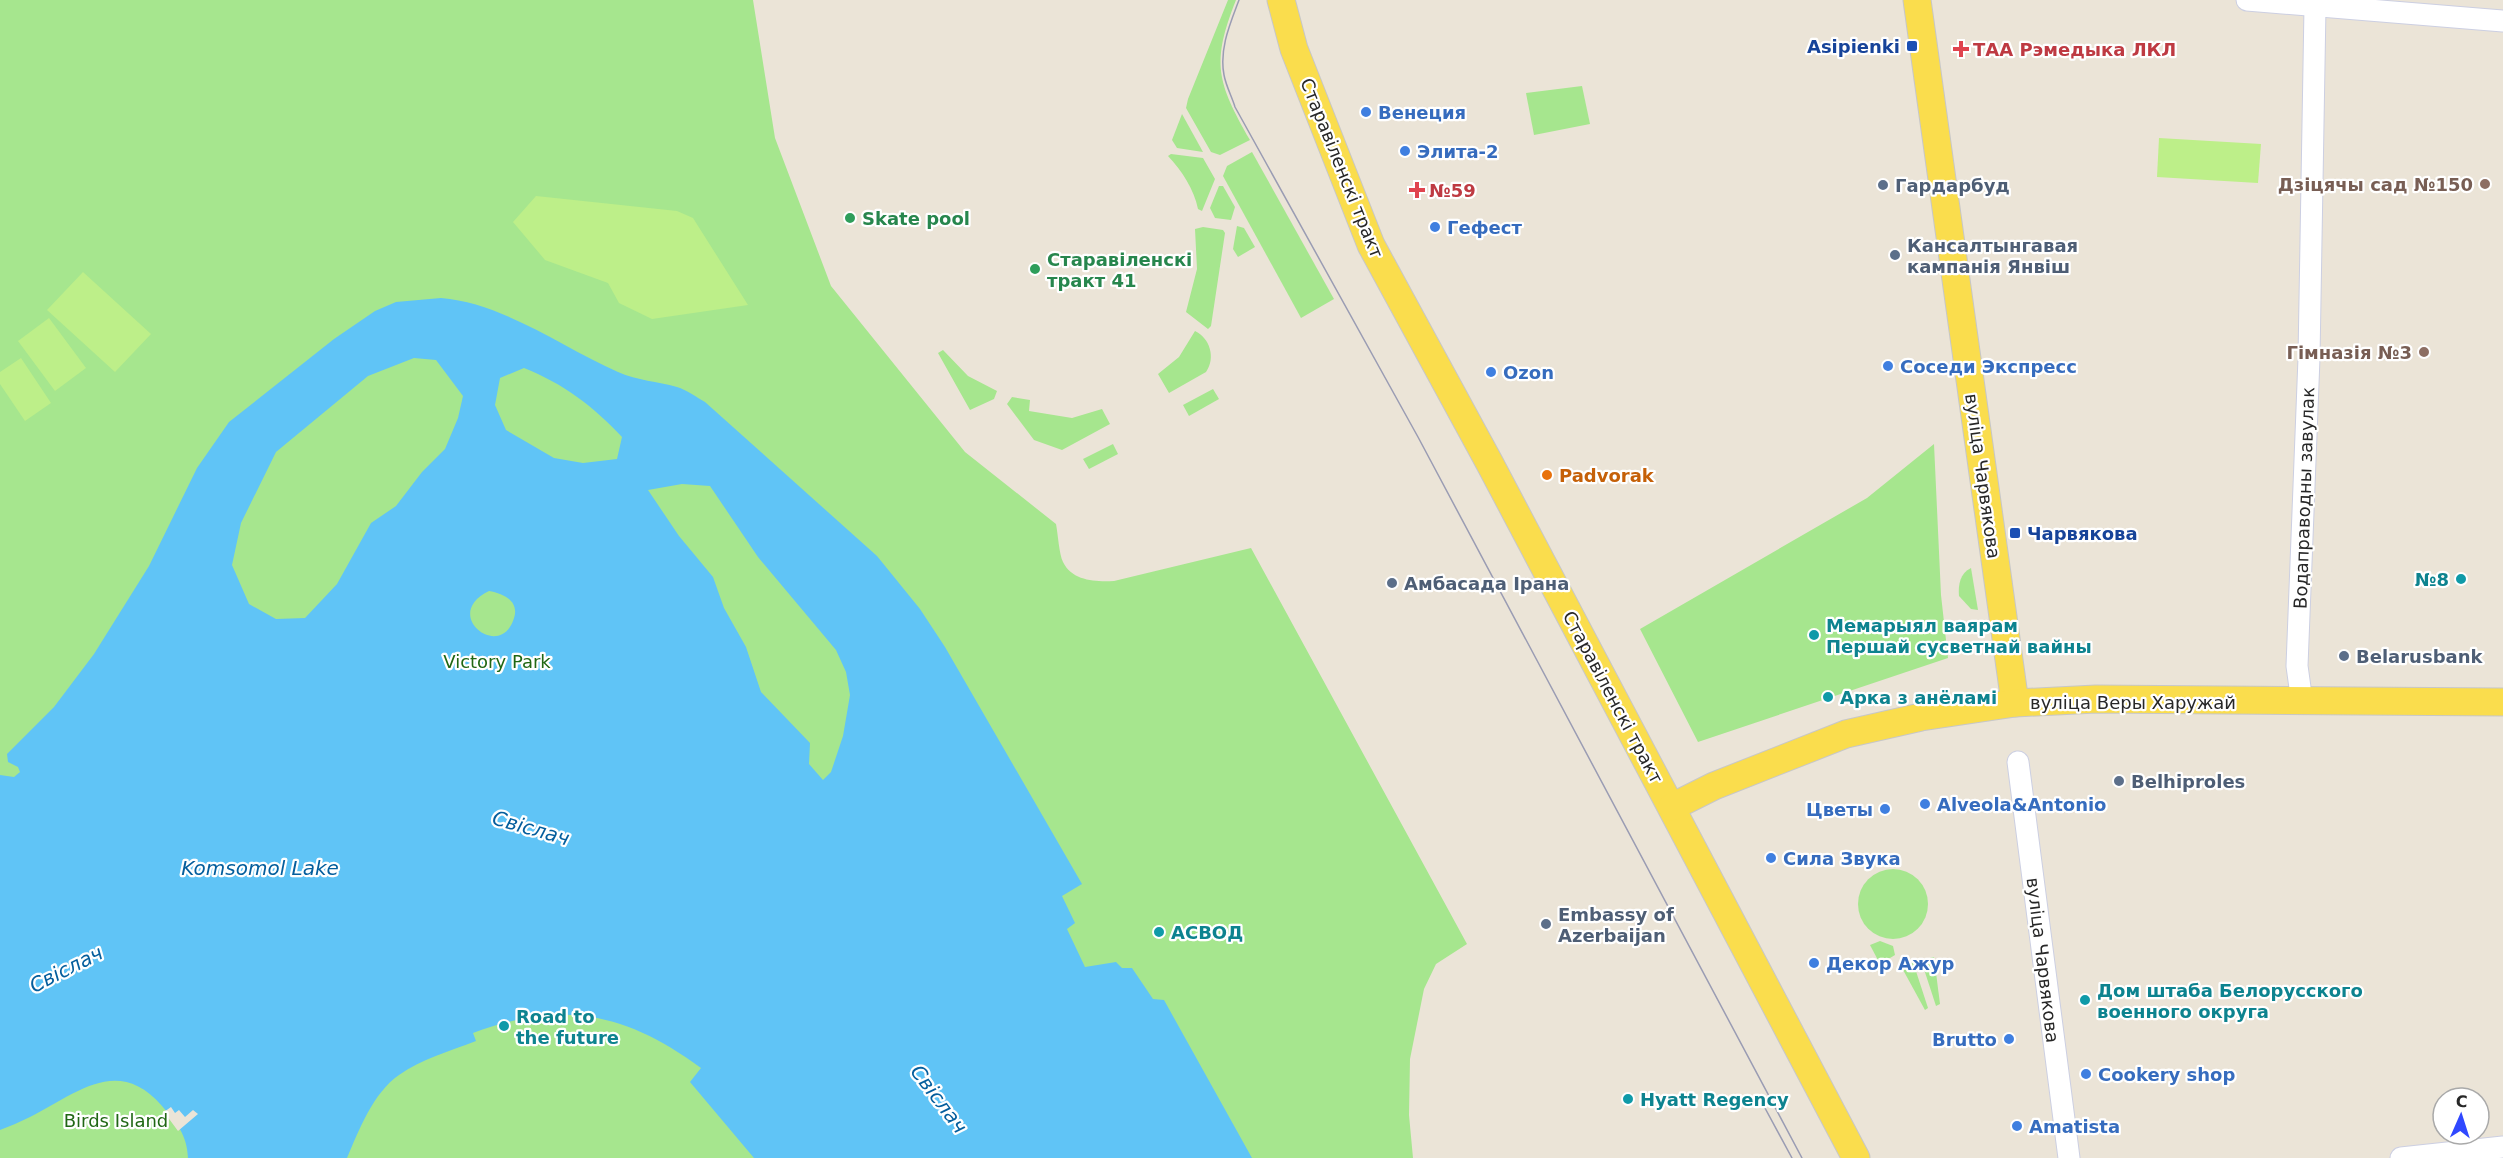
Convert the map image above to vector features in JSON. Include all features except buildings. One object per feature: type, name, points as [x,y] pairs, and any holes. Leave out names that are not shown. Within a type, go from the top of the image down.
[{"type":"main road","name":"Старавіленскі тракт","points":[[1281,0],[1294,49],[1371,245],[1489,462],[1856,1158]]},
{"type":"main road","name":"вуліца Чарвякова","points":[[1917,0],[2015,703]]},
{"type":"main road","name":"вуліца Веры Харужай","points":[[1672,807],[1714,786],[1846,734],[1921,717],[2015,703],[2096,699],[2503,702]]},
{"type":"street","points":[[2247,0],[2503,21]]},
{"type":"street","name":"Водаправодны завулак","points":[[2302,702],[2298,666],[2309,358],[2315,7]]},
{"type":"street","name":"вуліца Чарвякова","points":[[2018,762],[2069,1158]]},
{"type":"street","points":[[2401,1158],[2503,1147]]},
{"type":"green space","name":"Victory Park","points":[[0,0],[753,0],[775,138],[831,286],[965,452],[1056,524],[1060,554],[1067,568],[1078,577],[1085,579],[1114,581],[1251,548],[1467,944],[1436,964],[1424,989],[1410,1059],[1409,1115],[1413,1158],[0,1158]]},
{"type":"green space","points":[[1228,0],[1236,0],[1223,40],[1221,72],[1230,103],[1250,140],[1220,155],[1211,152],[1186,108]]},
{"type":"green space","points":[[1582,86],[1590,124],[1534,135],[1526,93]]},
{"type":"green space","points":[[1182,114],[1203,152],[1177,148],[1172,140]]},
{"type":"green space","points":[[2159,138],[2261,144],[2258,183],[2157,177]]},
{"type":"green space","points":[[1252,152],[1334,299],[1301,318],[1223,176],[1227,166]]},
{"type":"green space","points":[[1171,154],[1203,158],[1215,179],[1202,211],[1198,209],[1187,181],[1168,156]]},
{"type":"green space","points":[[1219,186],[1223,186],[1235,207],[1231,220],[1215,218],[1210,208]]},
{"type":"green space","points":[[536,196],[677,211],[693,218],[748,305],[652,319],[619,303],[608,283],[545,260],[513,222]]},
{"type":"green space","points":[[1237,226],[1244,228],[1255,247],[1238,257],[1233,249]]},
{"type":"green space","points":[[1203,227],[1223,230],[1225,233],[1211,326],[1208,329],[1186,312],[1197,269],[1195,229]]},
{"type":"green space","points":[[83,272],[151,334],[115,372],[47,310]]},
{"type":"green space","points":[[49,318],[86,368],[55,391],[18,341]]},
{"type":"green space","points":[[1195,331],[1208,343],[1211,355],[1209,367],[1206,372],[1169,393],[1158,374],[1179,357]]},
{"type":"green space","points":[[943,350],[968,376],[997,391],[994,399],[970,410],[938,353]]},
{"type":"green space","points":[[21,358],[51,403],[25,421],[0,384],[0,372]]},
{"type":"green space","points":[[1213,389],[1219,399],[1189,416],[1183,405]]},
{"type":"green space","points":[[1012,397],[1030,400],[1029,411],[1072,418],[1102,409],[1110,424],[1062,450],[1034,440],[1007,404]]},
{"type":"green space","points":[[1113,444],[1118,454],[1089,469],[1083,459]]},
{"type":"green space","points":[[1934,444],[1941,595],[1948,658],[1698,742],[1640,629],[1867,498]]},
{"type":"green space","points":[[1971,568],[1978,610],[1971,609],[1959,596],[1960,580]]},
{"type":"green space","points":[[1900,869],[1913,875],[1922,884],[1926,890],[1928,904],[1926,918],[1918,929],[1907,937],[1886,939],[1868,929],[1860,918],[1858,897],[1868,879],[1879,871]]},
{"type":"green space","points":[[1880,941],[1893,946],[1895,955],[1880,964],[1870,945]]},
{"type":"green space","points":[[1934,957],[1940,1004],[1936,1006],[1921,960]]},
{"type":"green space","points":[[1913,962],[1928,1008],[1925,1010],[1902,968]]},
{"type":"water","name":"Komsomol Lake","points":[[441,298],[487,308],[618,372],[688,392],[705,402],[877,556],[920,609],[945,647],[1082,884],[1062,896],[1075,923],[1067,929],[1085,967],[1116,962],[1122,968],[1132,968],[1153,999],[1164,1000],[1252,1158],[754,1158],[690,1082],[701,1068],[646,1034],[592,1017],[564,1015],[535,1017],[473,1033],[476,1041],[408,1069],[390,1083],[374,1102],[347,1158],[188,1158],[186,1143],[180,1130],[162,1106],[145,1091],[129,1083],[112,1081],[80,1090],[0,1130],[0,775],[14,777],[20,772],[18,767],[8,762],[7,754],[54,707],[94,654],[149,566],[197,468],[229,422],[334,339],[375,311],[396,302]],"holes":[[[414,358],[436,360],[463,396],[458,418],[445,449],[422,472],[396,506],[371,523],[337,584],[305,618],[276,619],[249,604],[232,565],[241,523],[276,452],[368,376]],[[524,368],[552,381],[577,397],[600,415],[622,437],[617,459],[583,463],[554,458],[506,430],[495,405],[500,378]],[[682,484],[710,486],[758,557],[836,650],[846,672],[850,695],[843,736],[831,772],[823,780],[809,764],[810,743],[761,692],[746,647],[724,608],[713,577],[679,536],[648,490]],[[489,591],[501,594],[510,600],[515,614],[506,632],[496,636],[486,635],[477,629],[470,611],[476,600]]]},
{"type":"pier","points":[[171,1107],[175,1113],[179,1110],[185,1117],[193,1110],[198,1114],[178,1131],[164,1112]]},
{"type":"tram line","points":[[1239,0],[1226,37],[1223,56],[1225,79],[1235,107],[1418,437],[1802,1158]]},
{"type":"tram line","points":[[1759,1097],[1792,1158]]},
{"type":"place","name":"Asipienki","points":[[1912,46]]},
{"type":"place","name":"ТАА Рэмедыка ЛКЛ","points":[[1961,49]]},
{"type":"place","name":"Венеция","points":[[1366,112]]},
{"type":"place","name":"Элита-2","points":[[1405,151]]},
{"type":"place","name":"Дзіцячы сад №150","points":[[2485,184]]},
{"type":"place","name":"Гардарбуд","points":[[1883,185]]},
{"type":"place","name":"№59","points":[[1417,190]]},
{"type":"place","name":"Skate pool","points":[[850,218]]},
{"type":"place","name":"Гефест","points":[[1435,227]]},
{"type":"place","name":"Кансалтынгавая кампанія Янвіш","points":[[1895,255]]},
{"type":"place","name":"Старавіленскі тракт 41","points":[[1035,269]]},
{"type":"place","name":"Гімназія №3","points":[[2424,352]]},
{"type":"place","name":"Соседи Экспресс","points":[[1888,366]]},
{"type":"place","name":"Ozon","points":[[1491,372]]},
{"type":"place","name":"Padvorak","points":[[1547,475]]},
{"type":"place","name":"Чарвякова","points":[[2015,533]]},
{"type":"place","name":"№8","points":[[2461,579]]},
{"type":"place","name":"Амбасада Ірана","points":[[1392,583]]},
{"type":"place","name":"Мемарыял ваярам Першай сусветнай вайны","points":[[1814,635]]},
{"type":"place","name":"Belarusbank","points":[[2344,656]]},
{"type":"place","name":"Арка з анёламі","points":[[1828,697]]},
{"type":"place","name":"Belhiproles","points":[[2119,781]]},
{"type":"place","name":"Alveola&Antonio","points":[[1925,804]]},
{"type":"place","name":"Цветы","points":[[1885,809]]},
{"type":"place","name":"Сила Звука","points":[[1771,858]]},
{"type":"place","name":"Embassy of Azerbaijan","points":[[1546,924]]},
{"type":"place","name":"АСВОД","points":[[1159,932]]},
{"type":"place","name":"Декор Ажур","points":[[1814,963]]},
{"type":"place","name":"Дом штаба Белорусского военного округа","points":[[2085,1000]]},
{"type":"place","name":"Road to the future","points":[[504,1026]]},
{"type":"place","name":"Brutto","points":[[2009,1039]]},
{"type":"place","name":"Cookery shop","points":[[2086,1074]]},
{"type":"place","name":"Hyatt Regency","points":[[1628,1099]]},
{"type":"place","name":"Amatista","points":[[2017,1126]]},
{"type":"water label","name":"Свіслач","points":[[531,828]]},
{"type":"water label","name":"Свіслач","points":[[66,969]]},
{"type":"water label","name":"Свіслач","points":[[939,1099]]},
{"type":"park label","name":"Birds Island","points":[[116,1120]]}]
